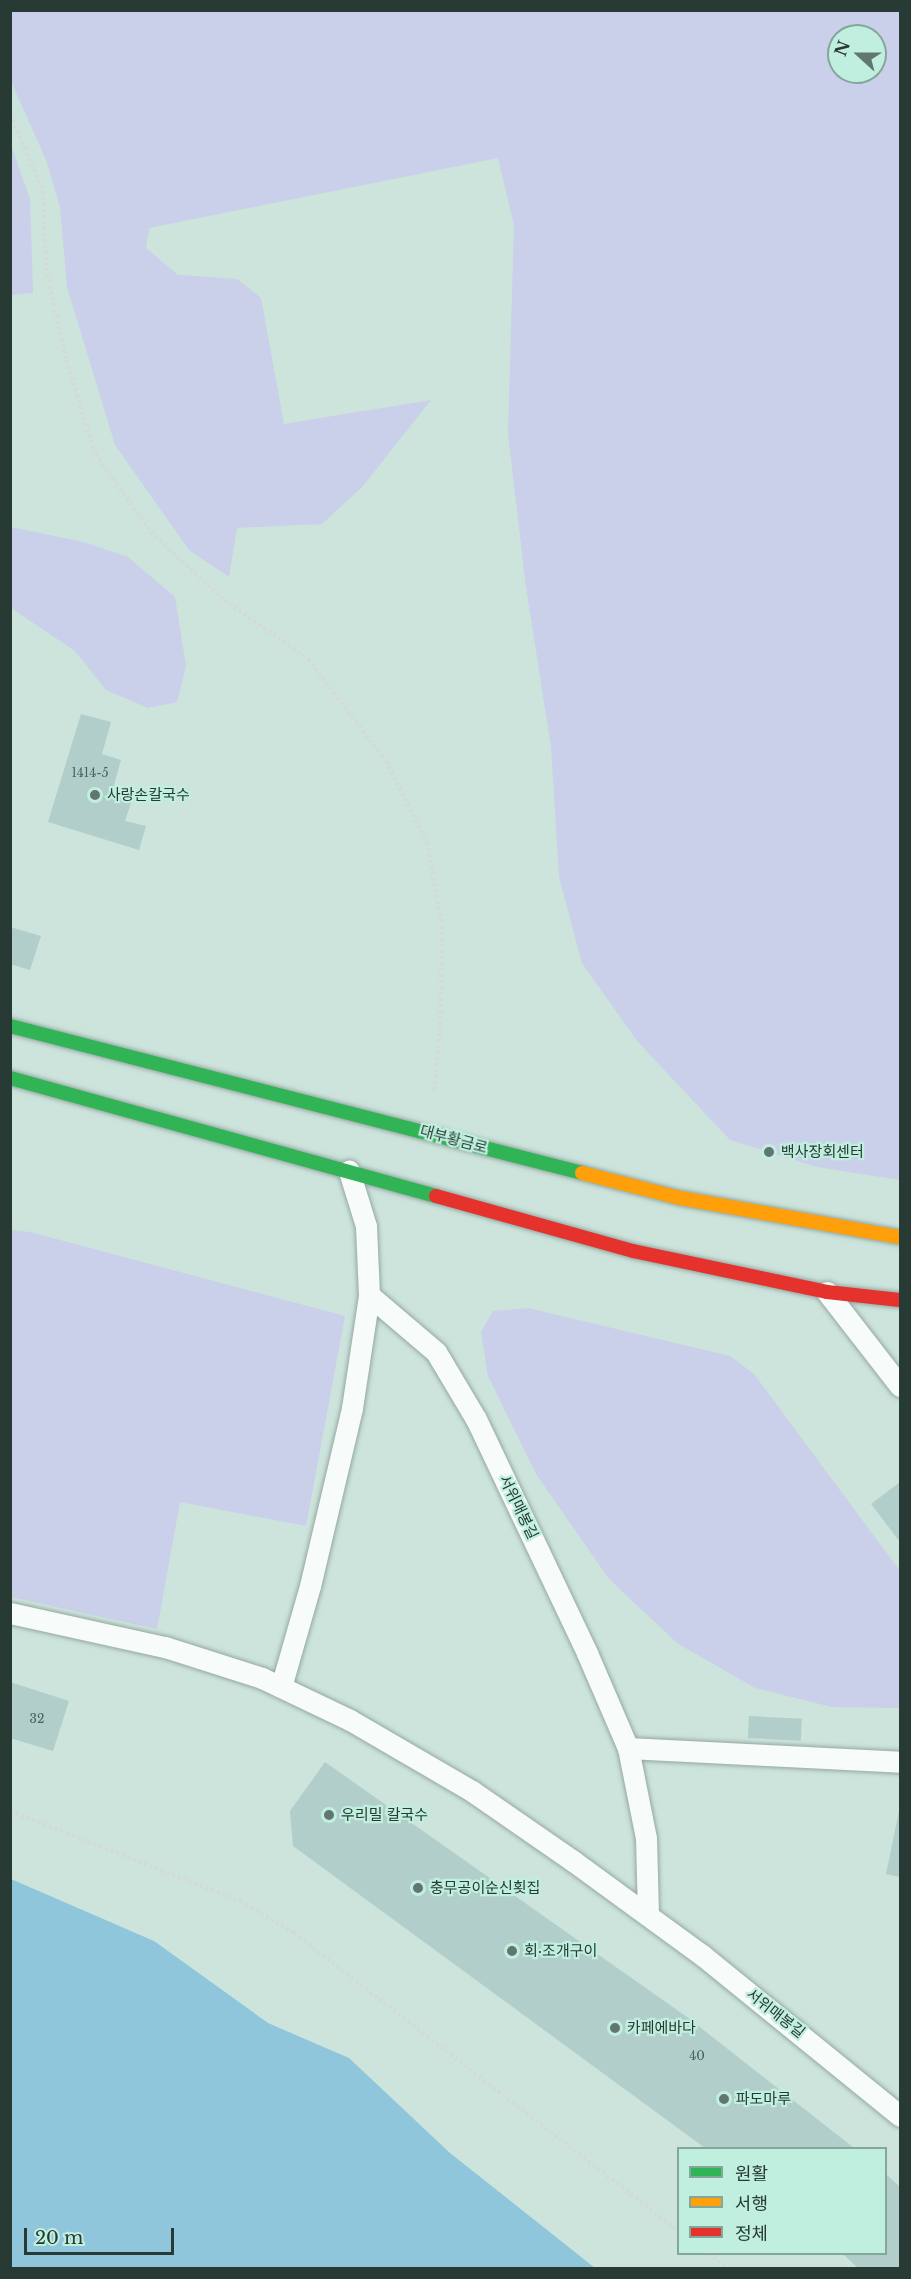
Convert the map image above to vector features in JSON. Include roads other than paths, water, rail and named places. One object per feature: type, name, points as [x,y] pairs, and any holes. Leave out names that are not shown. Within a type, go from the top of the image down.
[{"type":"main road","name":"대부황금로","points":[[10,1026],[680,1198],[900,1237]]},
{"type":"main road","points":[[10,1078],[633,1251],[827,1292],[900,1300]]},
{"type":"lane","points":[[281,1687],[310,1586],[352,1408],[369,1295],[366,1226],[348,1170]]},
{"type":"lane","points":[[827,1292],[900,1386]]},
{"type":"lane","name":"서위매봉길","points":[[369,1295],[436,1352],[476,1419],[628,1748],[646,1838],[648,1915]]},
{"type":"lane","name":"서위매봉길","points":[[10,1613],[165,1647],[281,1687],[350,1720],[472,1791],[648,1915],[900,2116]]},
{"type":"lane","points":[[628,1748],[900,1762]]},
{"type":"place","name":"사랑손칼국수","points":[[95,795]]},
{"type":"place","name":"백사장회센터","points":[[769,1152]]},
{"type":"place","name":"우리밀 칼국수","points":[[329,1815]]},
{"type":"place","name":"충무공이순신횟집","points":[[418,1888]]},
{"type":"place","name":"회·조개구이","points":[[512,1951]]},
{"type":"place","name":"카페에바다","points":[[615,2028]]},
{"type":"place","name":"파도마루","points":[[724,2099]]}]
